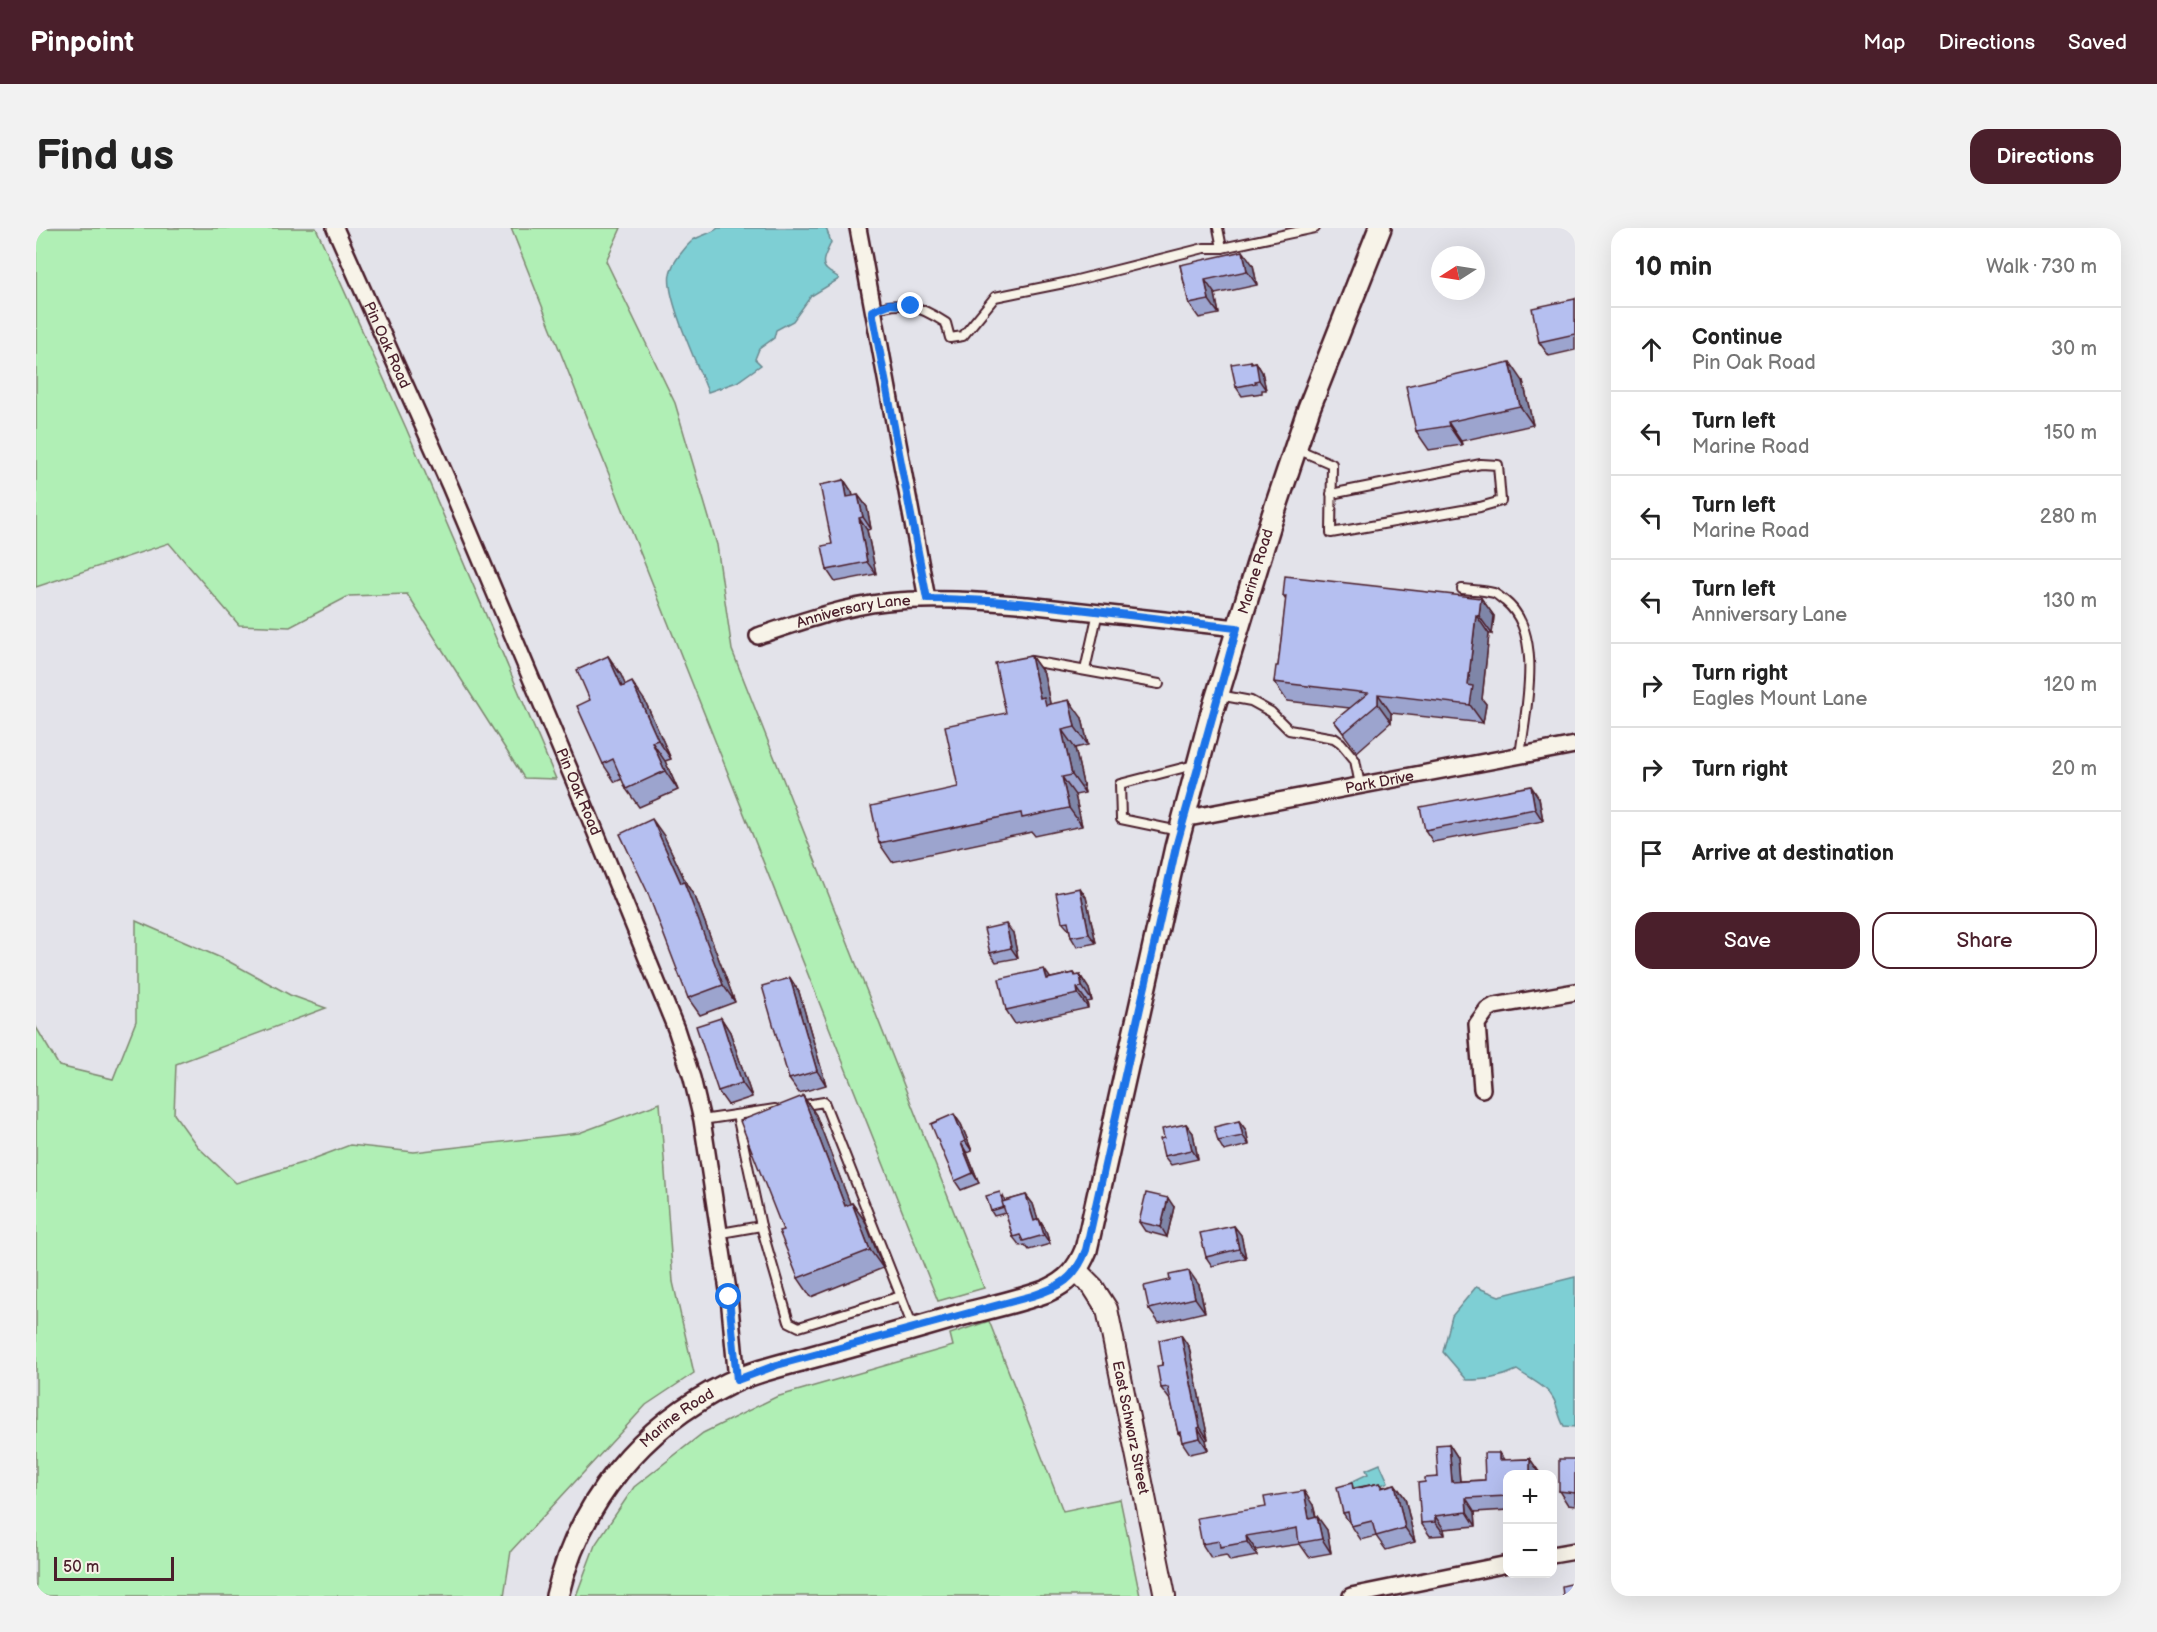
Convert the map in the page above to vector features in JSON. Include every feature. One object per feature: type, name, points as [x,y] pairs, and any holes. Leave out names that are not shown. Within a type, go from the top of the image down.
[{"type":"main road","name":"Marine Road","points":[[557,1596],[570,1553],[583,1523],[600,1494],[623,1463],[646,1439],[672,1417],[697,1401],[737,1380],[777,1365],[1047,1291],[1060,1285],[1076,1270],[1086,1250],[1182,825],[1217,694],[1296,448],[1380,228]]},
{"type":"street","name":"Pin Oak Road","points":[[335,228],[450,486],[676,1029],[692,1078],[702,1120],[721,1233],[737,1380]]},
{"type":"street","points":[[858,228],[927,599]]},
{"type":"street","name":"Anniversary Lane","points":[[758,636],[846,609],[886,602],[927,599],[1098,612],[1237,628]]},
{"type":"street","name":"Park Drive","points":[[1182,825],[1360,786],[1575,745]]},
{"type":"street","points":[[1482,1089],[1477,1024],[1487,1010],[1494,1006],[1575,992]]},
{"type":"street","name":"East Schwarz Street","points":[[1076,1270],[1094,1287],[1107,1309],[1165,1596]]},
{"type":"street","points":[[1557,1554],[1575,1551]]},
{"type":"street","points":[[1351,1596],[1503,1565]]},
{"type":"lane","points":[[1218,228],[1222,248]]},
{"type":"lane","points":[[872,311],[889,304],[911,306],[929,312],[946,323],[950,338],[963,336],[995,297],[1069,282],[1204,248],[1222,248],[1315,228]]},
{"type":"lane","points":[[1296,448],[1332,464],[1331,495],[1331,533],[1480,507],[1501,501],[1498,465],[1481,464],[1331,495]]},
{"type":"lane","points":[[1462,589],[1495,593],[1514,608],[1524,627],[1529,643],[1528,678],[1520,756]]},
{"type":"lane","points":[[1085,670],[1098,612]]},
{"type":"lane","points":[[1031,661],[1159,684]]},
{"type":"lane","points":[[1217,694],[1251,701],[1271,712],[1289,730],[1334,738],[1355,760],[1360,786]]},
{"type":"lane","points":[[1182,825],[1121,819],[1120,784],[1198,764]]},
{"type":"lane","points":[[792,1107],[824,1102],[913,1328]]},
{"type":"lane","points":[[702,1120],[781,1108]]},
{"type":"lane","points":[[737,1115],[761,1226],[789,1322],[799,1327],[901,1296]]},
{"type":"lane","points":[[721,1233],[761,1226]]},
{"type":"green space","points":[[36,228],[316,228],[406,428],[556,779],[524,778],[407,594],[349,596],[290,627],[239,625],[169,543],[36,587]]},
{"type":"green space","points":[[511,228],[621,228],[606,261],[675,403],[717,545],[732,650],[984,1288],[938,1301]]},
{"type":"green space","points":[[136,921],[228,961],[290,995],[326,1008],[176,1064],[174,1114],[197,1146],[236,1183],[305,1162],[350,1145],[414,1152],[579,1133],[660,1103],[673,1282],[694,1373],[646,1405],[511,1551],[504,1596],[36,1596],[36,1027],[59,1066],[113,1079],[136,1021]]},
{"type":"green space","points":[[989,1321],[1063,1511],[1120,1499],[1140,1596],[576,1596],[595,1545],[634,1487],[703,1433],[776,1397],[953,1346],[950,1334]]},
{"type":"water","points":[[718,228],[826,228],[831,242],[825,256],[825,267],[839,279],[811,296],[793,321],[776,330],[774,338],[759,349],[755,359],[761,365],[737,382],[708,392],[677,315],[670,285],[670,274],[676,260],[693,240]]},
{"type":"water","points":[[1575,1277],[1575,1427],[1564,1426],[1550,1394],[1517,1370],[1493,1378],[1467,1380],[1443,1352],[1452,1316],[1476,1287],[1499,1296]]},
{"type":"water","points":[[1380,1464],[1388,1482],[1375,1488],[1356,1492],[1351,1482],[1368,1474],[1366,1470]]},
{"type":"building","points":[[1243,251],[1247,271],[1205,280],[1209,300],[1189,304],[1180,265]]},
{"type":"building","points":[[1575,299],[1575,334],[1539,342],[1532,308]]},
{"type":"building","points":[[1251,361],[1251,363],[1256,362],[1259,380],[1255,381],[1256,383],[1236,387],[1231,364]]},
{"type":"building","points":[[1510,362],[1520,406],[1448,422],[1449,426],[1416,431],[1406,386]]},
{"type":"building","points":[[844,480],[847,497],[858,495],[863,517],[859,518],[867,562],[827,570],[822,546],[832,544],[820,485]]},
{"type":"building","points":[[1285,576],[1481,598],[1479,616],[1476,615],[1468,685],[1473,686],[1470,705],[1378,694],[1378,704],[1344,733],[1334,721],[1368,693],[1274,682],[1286,596],[1283,596]]},
{"type":"building","points":[[608,656],[622,687],[632,682],[658,740],[652,742],[665,771],[626,789],[613,759],[603,764],[577,706],[590,700],[577,670]]},
{"type":"building","points":[[1031,656],[1040,698],[1044,697],[1046,705],[1069,700],[1075,727],[1062,730],[1072,775],[1062,777],[1069,808],[1022,818],[1021,813],[879,843],[871,806],[958,787],[945,726],[1006,713],[995,663]]},
{"type":"building","points":[[1531,786],[1535,809],[1425,830],[1420,807]]},
{"type":"building","points":[[652,819],[681,883],[684,882],[723,985],[688,998],[647,891],[620,834]]},
{"type":"building","points":[[1080,888],[1089,934],[1071,937],[1068,921],[1062,922],[1056,893]]},
{"type":"building","points":[[1006,924],[1011,948],[990,953],[984,929]]},
{"type":"building","points":[[1044,969],[1047,979],[1074,973],[1075,976],[1080,975],[1082,987],[1077,988],[1078,994],[1006,1010],[999,979]]},
{"type":"building","points":[[790,978],[817,1071],[789,1079],[762,986]]},
{"type":"building","points":[[721,1018],[742,1083],[718,1091],[696,1026]]},
{"type":"building","points":[[803,1096],[845,1206],[852,1203],[870,1250],[798,1278],[779,1231],[783,1230],[740,1121]]},
{"type":"building","points":[[954,1114],[965,1141],[961,1143],[973,1173],[955,1181],[931,1124]]},
{"type":"building","points":[[1239,1121],[1243,1136],[1218,1141],[1214,1127]]},
{"type":"building","points":[[1186,1124],[1192,1150],[1164,1156],[1160,1139],[1164,1138],[1162,1129]]},
{"type":"building","points":[[1000,1192],[1004,1207],[991,1211],[986,1196]]},
{"type":"building","points":[[1146,1193],[1168,1198],[1161,1227],[1139,1222]]},
{"type":"building","points":[[1026,1195],[1034,1221],[1039,1219],[1044,1235],[1023,1241],[1020,1235],[1013,1237],[1002,1202]]},
{"type":"building","points":[[1234,1226],[1239,1249],[1206,1257],[1200,1233]]},
{"type":"building","points":[[1189,1271],[1195,1298],[1149,1309],[1144,1286],[1170,1280],[1169,1275]]},
{"type":"building","points":[[1181,1335],[1200,1427],[1198,1428],[1200,1438],[1182,1442],[1168,1387],[1161,1388],[1157,1366],[1163,1365],[1159,1340]]},
{"type":"building","points":[[1449,1444],[1452,1482],[1485,1480],[1484,1453],[1499,1453],[1499,1460],[1530,1459],[1530,1470],[1503,1470],[1503,1496],[1466,1498],[1467,1512],[1435,1516],[1435,1522],[1421,1523],[1418,1483],[1425,1482],[1425,1478],[1438,1477],[1436,1445]]},
{"type":"building","points":[[1559,1459],[1575,1459],[1575,1493],[1559,1491]]},
{"type":"building","points":[[1352,1483],[1353,1489],[1380,1483],[1381,1488],[1395,1484],[1405,1528],[1376,1536],[1372,1521],[1351,1526],[1348,1512],[1343,1513],[1337,1487]]},
{"type":"building","points":[[1304,1491],[1309,1518],[1317,1516],[1322,1539],[1299,1543],[1297,1528],[1246,1536],[1247,1542],[1220,1547],[1219,1541],[1202,1544],[1197,1518],[1266,1507],[1264,1497]]},
{"type":"building","points":[[1575,1583],[1575,1596],[1563,1596],[1562,1586]]},
{"type":"route","points":[[729,1297],[737,1380],[777,1365],[1032,1296],[1060,1285],[1076,1270],[1086,1250],[1176,847],[1237,628],[1075,610],[927,599],[872,311],[889,304],[911,306]]}]
